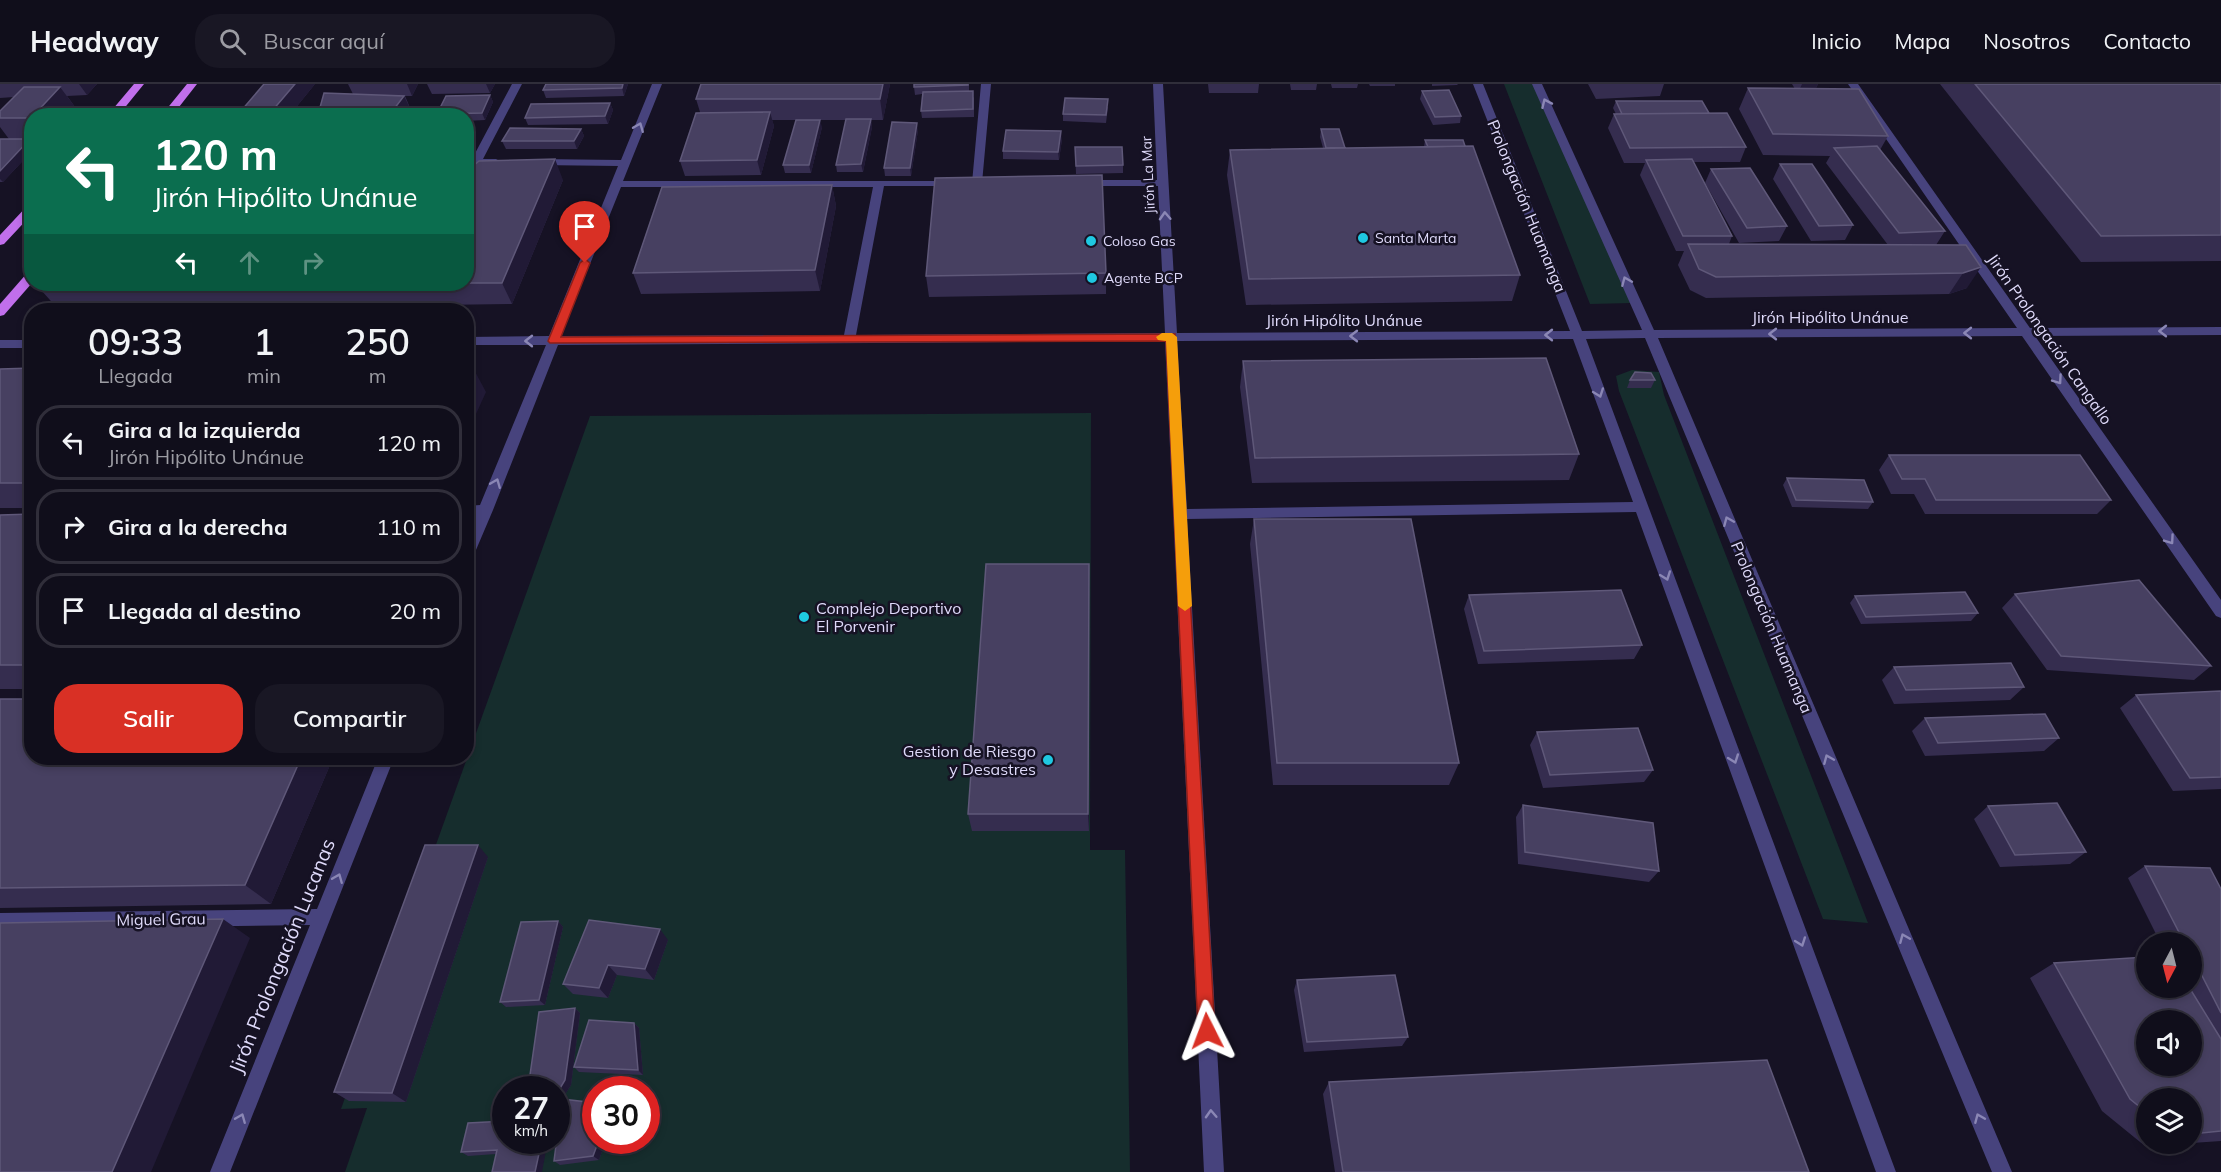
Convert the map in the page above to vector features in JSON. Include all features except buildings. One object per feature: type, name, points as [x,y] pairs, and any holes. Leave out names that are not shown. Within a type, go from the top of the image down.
[{"type":"main road","points":[[119,108],[139,84]]},
{"type":"main road","points":[[172,108],[192,84]]},
{"type":"main road","points":[[0,242],[24,216]]},
{"type":"main road","points":[[0,312],[24,284]]},
{"type":"street","points":[[474,157],[517,84]]},
{"type":"street","points":[[474,538],[657,84]]},
{"type":"street","points":[[616,184],[983,183],[986,84]]},
{"type":"street","name":"Jirón La Mar","points":[[1158,84],[1214,1172]]},
{"type":"street","name":"Prolongación Huamanga","points":[[1478,84],[1578,335],[1886,1172]]},
{"type":"street","name":"Prolongación Huamanga","points":[[1537,84],[1650,335],[2002,1172]]},
{"type":"street","name":"Jirón Prolongación Cangallo","points":[[1853,84],[2221,612]]},
{"type":"street","points":[[474,162],[625,163]]},
{"type":"street","points":[[849,339],[879,183]]},
{"type":"street","points":[[1070,183],[1164,183]]},
{"type":"street","name":"Jirón Hipólito Unánue","points":[[474,341],[2221,331]]},
{"type":"street","points":[[0,344],[24,344]]},
{"type":"street","points":[[1180,514],[1641,507]]},
{"type":"street","points":[[474,511],[486,510]]},
{"type":"street","name":"Jirón Prolongación Lucanas","points":[[220,1172],[383,765]]},
{"type":"street","name":"Miguel Grau","points":[[0,921],[322,917]]},
{"type":"green space","points":[[1504,84],[1538,84],[1632,303],[1590,304]]},
{"type":"green space","points":[[1632,370],[1659,372],[1664,395],[1868,923],[1823,919],[1619,391],[1616,376]]},
{"type":"green space","name":"Complejo Deportivo El Porvenir","points":[[1091,413],[1090,850],[1125,850],[1130,1172],[345,1172],[367,1108],[341,1109],[465,765],[474,765],[474,739],[590,416]]},
{"type":"slow traffic","points":[[1162,337],[1172,337],[1185,606]]},
{"type":"place","name":"Santa Marta","points":[[1363,238]]},
{"type":"place","name":"Coloso Gas","points":[[1091,241]]},
{"type":"place","name":"Agente BCP","points":[[1092,278]]},
{"type":"place","name":"Complejo Deportivo El Porvenir","points":[[804,617]]},
{"type":"place","name":"Gestion de Riesgo y Desastres","points":[[1048,760]]},
{"type":"route","points":[[585,263],[554,341],[1172,337],[1207,1031]]}]
